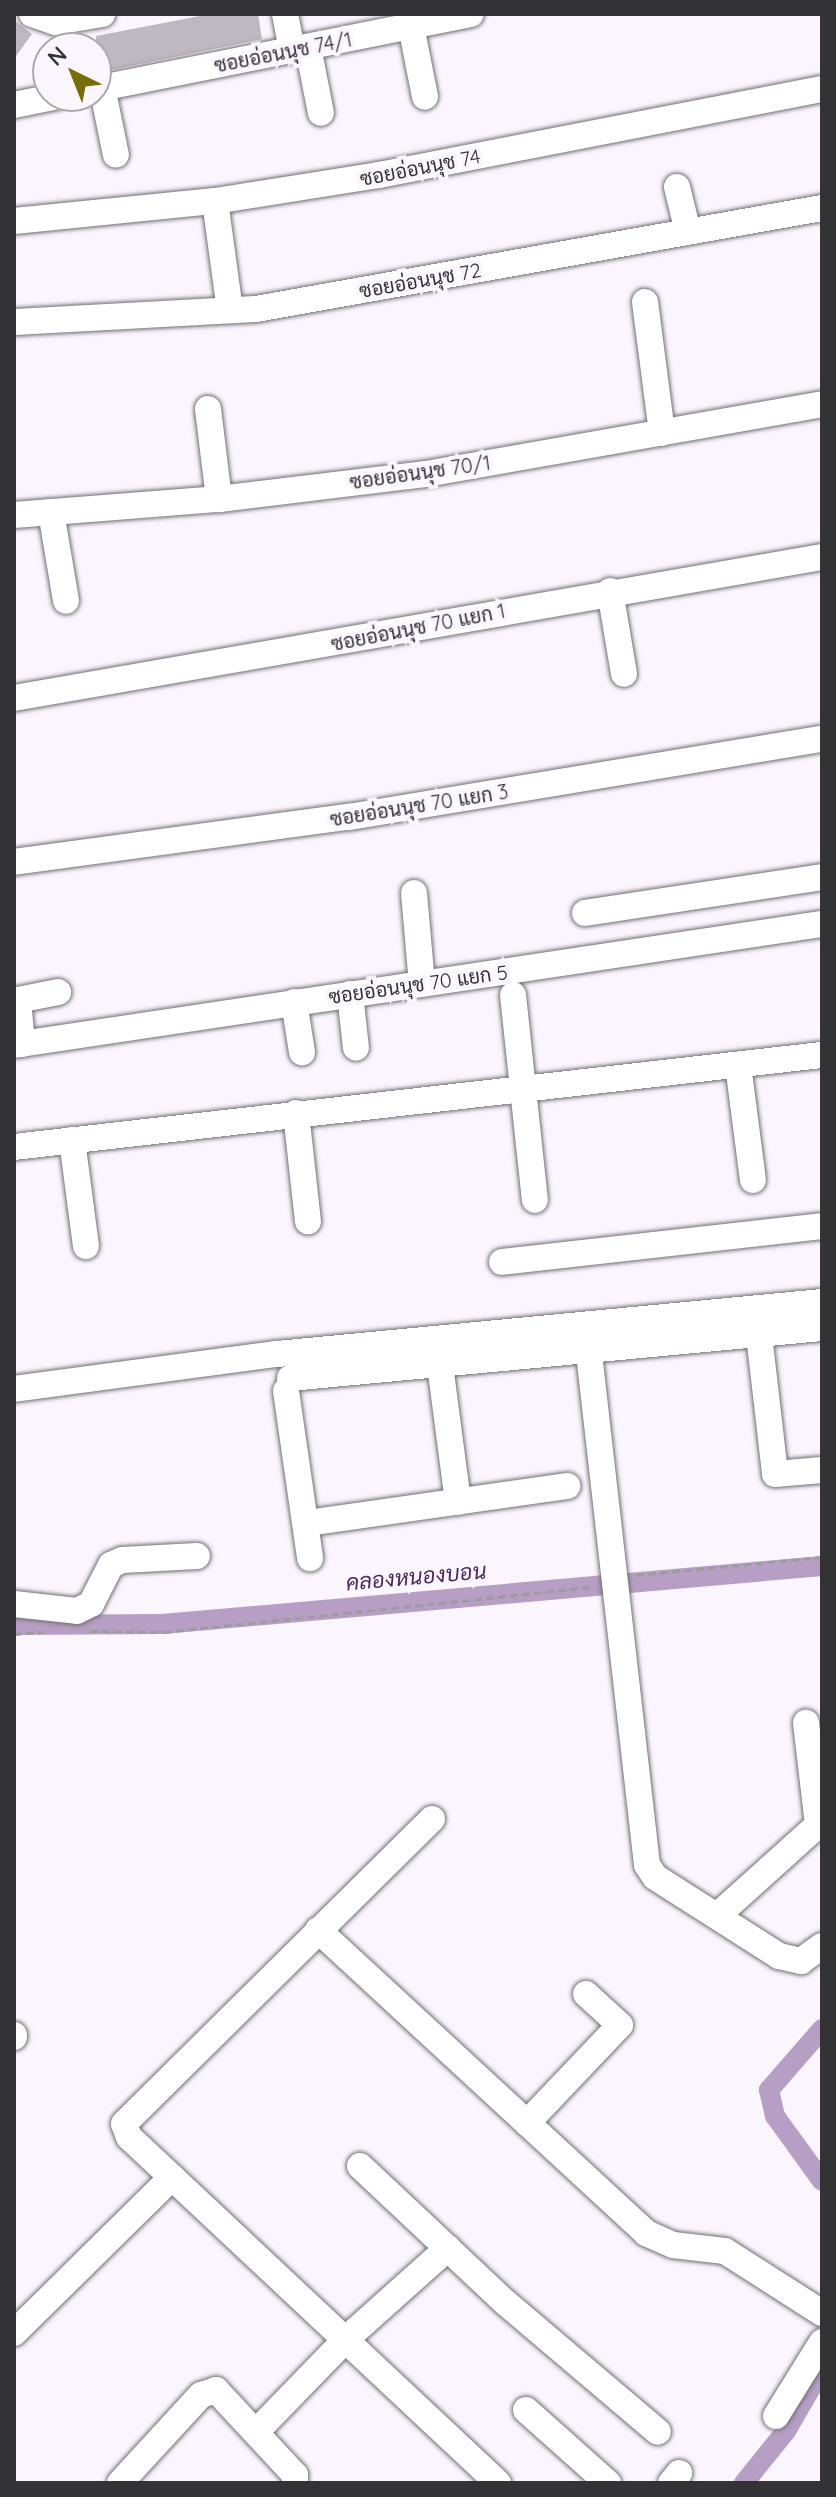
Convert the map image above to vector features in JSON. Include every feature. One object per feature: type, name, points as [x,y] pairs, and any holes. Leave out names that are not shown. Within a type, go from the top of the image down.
[{"type":"street","points":[[32,14],[55,22],[102,14]]},
{"type":"street","points":[[285,14],[300,48],[321,113]]},
{"type":"street","name":"ซอยอ่อนนุช 74/1","points":[[112,85],[471,14]]},
{"type":"street","points":[[411,26],[425,97]]},
{"type":"street","name":"ซอยอ่อนนุช 74","points":[[14,221],[215,201],[379,175],[822,89]]},
{"type":"street","points":[[105,112],[116,155]]},
{"type":"street","points":[[677,187],[688,232]]},
{"type":"street","points":[[215,201],[230,310]]},
{"type":"street","name":"ซอยอ่อนนุช 72","points":[[14,322],[230,310],[822,208]]},
{"type":"street","points":[[645,302],[662,433]]},
{"type":"street","name":"ซอยอ่อนนุช 70/1","points":[[14,515],[219,499],[426,474],[822,404]]},
{"type":"street","points":[[208,409],[219,499]]},
{"type":"street","points":[[51,512],[66,601]]},
{"type":"street","name":"ซอยอ่อนนุช 70 แยก 1","points":[[14,698],[610,591],[822,557]]},
{"type":"street","points":[[610,591],[624,674]]},
{"type":"street","name":"ซอยอ่อนนุช 70 แยก 3","points":[[14,862],[349,817],[822,739]]},
{"type":"street","points":[[585,913],[822,877]]},
{"type":"street","points":[[414,893],[422,984]]},
{"type":"street","name":"ซอยอ่อนนุช 70 แยก 5","points":[[18,1045],[822,924]]},
{"type":"street","points":[[18,1045],[18,1000],[58,992]]},
{"type":"street","points":[[350,994],[356,1048]]},
{"type":"street","points":[[513,995],[535,1200]]},
{"type":"street","points":[[294,1002],[302,1052]]},
{"type":"street","points":[[14,1147],[822,1055]]},
{"type":"street","points":[[738,1065],[753,1180]]},
{"type":"street","points":[[296,1113],[308,1221]]},
{"type":"street","points":[[72,1140],[86,1246]]},
{"type":"street","points":[[502,1262],[822,1226]]},
{"type":"street","points":[[14,1389],[277,1354],[586,1327],[822,1302]]},
{"type":"street","points":[[586,1327],[647,1865],[655,1877],[791,1962],[810,1957],[822,1946]]},
{"type":"street","points":[[310,1558],[288,1384],[440,1365],[589,1353],[822,1328]]},
{"type":"street","points":[[759,1335],[775,1474],[822,1470]]},
{"type":"street","points":[[440,1365],[458,1502]]},
{"type":"street","points":[[307,1523],[567,1486]]},
{"type":"street","points":[[14,1604],[77,1611],[91,1604],[107,1570],[122,1560],[197,1556]]},
{"type":"street","points":[[718,1915],[820,1824],[806,1723]]},
{"type":"street","points":[[432,1819],[124,2124],[129,2137],[498,2483]]},
{"type":"street","points":[[318,1930],[657,2240],[725,2251],[822,2313]]},
{"type":"street","points":[[527,2123],[620,2025],[586,1994]]},
{"type":"street","points":[[360,2166],[448,2248],[658,2432]]},
{"type":"street","points":[[20,2316],[172,2177]]},
{"type":"street","points":[[256,2432],[345,2340],[448,2248]]},
{"type":"street","points":[[776,2416],[822,2342]]},
{"type":"street","points":[[120,2483],[201,2395],[216,2390],[295,2475],[295,2483]]},
{"type":"street","points":[[526,2410],[608,2483]]},
{"type":"path","points":[[76,1631],[164,1632],[615,1577],[822,1557]]},
{"type":"path","points":[[14,1634],[46,1631]]},
{"type":"building","points":[[210,14],[258,14],[262,39],[112,70],[112,33]]},
{"type":"building","points":[[14,20],[32,34],[14,59]]},
{"type":"waterway","name":"คลองหนองบอน","points":[[14,1625],[162,1624],[822,1566]]},
{"type":"waterway","points":[[822,2029],[769,2090],[775,2116],[822,2181]]},
{"type":"waterway","points":[[744,2483],[786,2431],[822,2369]]}]
